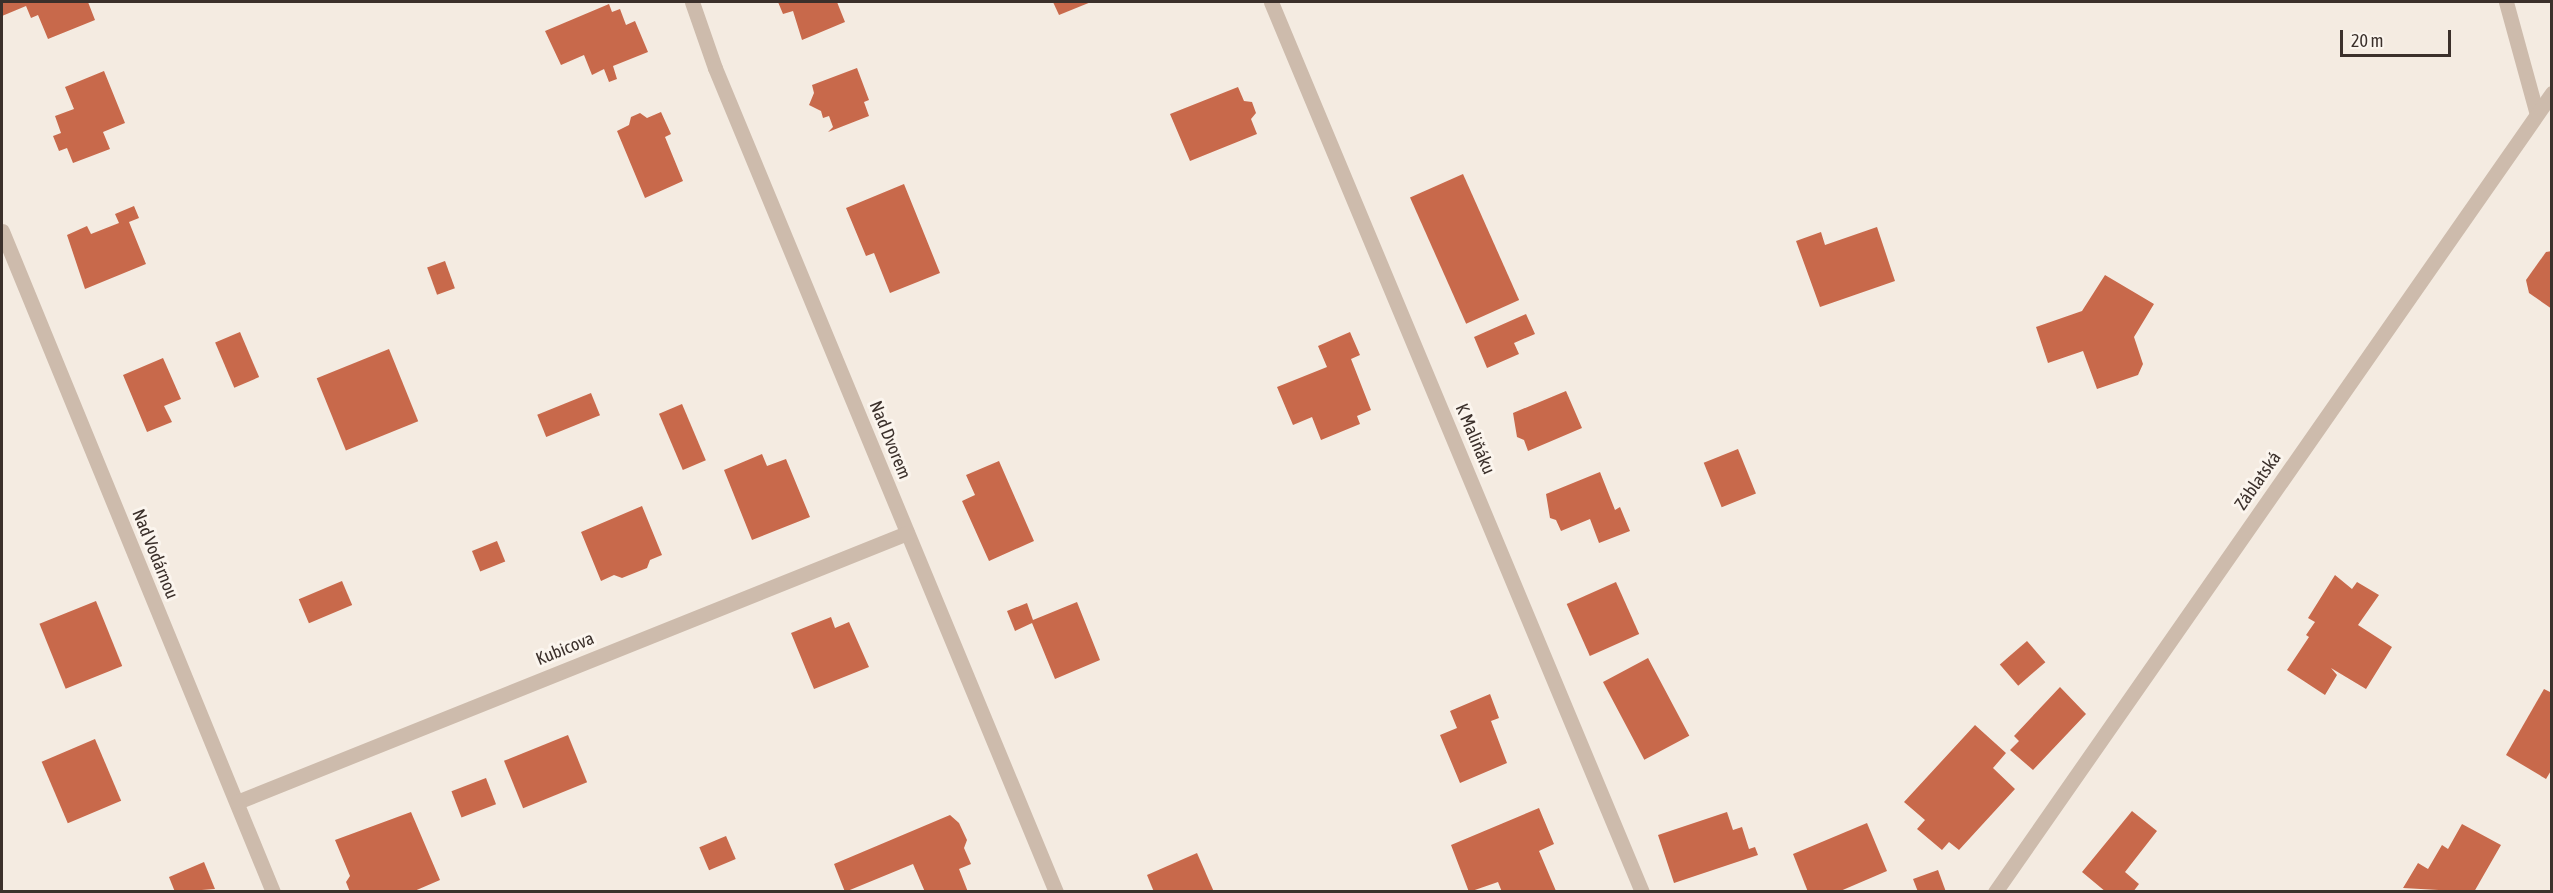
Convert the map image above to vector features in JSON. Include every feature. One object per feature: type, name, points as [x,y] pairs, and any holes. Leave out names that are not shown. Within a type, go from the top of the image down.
[{"type":"street","name":"Nad Dvorem","points":[[692,2],[715,68],[1056,891]]},
{"type":"street","name":"K Maliňáku","points":[[1271,2],[1642,891]]},
{"type":"street","points":[[2506,2],[2536,111]]},
{"type":"street","name":"Záblatská","points":[[1995,891],[2536,111],[2552,93]]},
{"type":"street","name":"Nad Vodárnou","points":[[2,231],[273,891]]},
{"type":"street","name":"Kubicova","points":[[237,802],[907,533]]},
{"type":"building","points":[[2,2],[88,2],[95,20],[48,39],[38,15],[31,18],[26,6],[2,16]]},
{"type":"building","points":[[778,2],[837,2],[845,22],[802,40],[793,11],[783,14]]},
{"type":"building","points":[[1053,2],[1091,2],[1059,15]]},
{"type":"building","points":[[609,4],[612,12],[620,9],[626,25],[635,21],[648,52],[613,66],[617,79],[609,82],[604,69],[592,75],[584,55],[561,65],[545,31]]},
{"type":"building","points":[[857,68],[869,100],[864,102],[869,116],[828,132],[833,127],[829,116],[823,118],[821,111],[809,105],[814,93],[812,85]]},
{"type":"building","points":[[104,71],[125,123],[103,132],[110,149],[73,163],[67,148],[59,151],[53,136],[61,133],[55,116],[74,109],[65,87]]},
{"type":"building","points":[[1238,87],[1244,101],[1252,102],[1256,113],[1251,119],[1257,134],[1190,161],[1170,114]]},
{"type":"building","points":[[661,112],[671,134],[665,137],[683,181],[645,198],[617,131],[629,125],[631,117],[640,113],[647,118]]},
{"type":"building","points":[[1463,174],[1519,300],[1466,324],[1410,198]]},
{"type":"building","points":[[904,184],[940,273],[890,293],[874,253],[866,256],[846,208]]},
{"type":"building","points":[[134,206],[139,218],[129,222],[146,264],[85,289],[67,235],[87,226],[91,234],[119,223],[115,214]]},
{"type":"building","points":[[1877,227],[1895,281],[1820,307],[1796,241],[1821,232],[1825,245]]},
{"type":"building","points":[[2552,251],[2552,309],[2529,293],[2526,280],[2546,252]]},
{"type":"building","points":[[445,261],[455,288],[437,295],[427,267]]},
{"type":"building","points":[[2105,275],[2154,304],[2134,337],[2143,364],[2138,375],[2097,389],[2083,351],[2048,363],[2036,327],[2082,311]]},
{"type":"building","points":[[1526,314],[1535,334],[1514,343],[1519,354],[1487,368],[1474,337]]},
{"type":"building","points":[[240,332],[259,377],[234,388],[215,343]]},
{"type":"building","points":[[1350,332],[1360,355],[1351,359],[1371,410],[1357,416],[1360,424],[1321,440],[1312,417],[1293,425],[1277,387],[1327,367],[1318,346]]},
{"type":"building","points":[[389,349],[418,421],[346,451],[317,378]]},
{"type":"building","points":[[163,358],[181,399],[164,406],[172,422],[147,432],[123,375]]},
{"type":"building","points":[[1566,391],[1582,428],[1528,451],[1524,440],[1517,437],[1513,413]]},
{"type":"building","points":[[591,393],[600,415],[546,437],[537,415]]},
{"type":"building","points":[[682,404],[706,460],[683,470],[659,414]]},
{"type":"building","points":[[1738,449],[1756,494],[1722,507],[1704,463]]},
{"type":"building","points":[[762,454],[767,466],[786,459],[810,517],[752,540],[724,470]]},
{"type":"building","points":[[999,461],[1034,541],[989,561],[962,501],[975,495],[966,475]]},
{"type":"building","points":[[1600,472],[1615,510],[1620,507],[1630,531],[1599,543],[1590,519],[1561,531],[1556,520],[1550,518],[1546,494]]},
{"type":"building","points":[[642,506],[662,555],[650,560],[647,568],[622,578],[614,575],[601,581],[581,532]]},
{"type":"building","points":[[497,541],[505,561],[480,572],[472,551]]},
{"type":"building","points":[[2335,575],[2352,589],[2357,582],[2379,595],[2358,625],[2392,647],[2366,689],[2331,668],[2337,675],[2325,695],[2287,670],[2309,637],[2306,635],[2315,622],[2308,618]]},
{"type":"building","points":[[342,581],[352,605],[309,623],[299,599]]},
{"type":"building","points":[[1616,582],[1639,634],[1590,656],[1567,604]]},
{"type":"building","points":[[96,601],[122,666],[66,689],[39,624]]},
{"type":"building","points":[[1077,602],[1100,660],[1055,679],[1032,623],[1015,631],[1007,611],[1027,603],[1033,620]]},
{"type":"building","points":[[831,617],[835,628],[849,622],[869,667],[814,689],[791,633]]},
{"type":"building","points":[[2027,641],[2045,662],[2018,686],[2000,665]]},
{"type":"building","points":[[1648,658],[1689,736],[1644,760],[1603,682]]},
{"type":"building","points":[[2060,687],[2086,714],[2033,770],[2010,750],[2019,741],[2014,736]]},
{"type":"building","points":[[2544,689],[2552,693],[2552,769],[2546,779],[2506,755]]},
{"type":"building","points":[[1490,694],[1499,718],[1491,721],[1507,763],[1460,783],[1440,735],[1457,728],[1450,711]]},
{"type":"building","points":[[1975,725],[2006,753],[1993,768],[2015,789],[1959,850],[1949,842],[1942,850],[1917,829],[1925,820],[1904,802]]},
{"type":"building","points":[[568,735],[587,782],[523,808],[504,761]]},
{"type":"building","points":[[95,739],[121,801],[68,823],[42,762]]},
{"type":"building","points":[[486,778],[496,804],[461,817],[451,791]]},
{"type":"building","points":[[1539,808],[1554,844],[1539,851],[1556,891],[1502,892],[1498,882],[1469,892],[1451,845]]},
{"type":"building","points":[[2132,811],[2157,831],[2125,872],[2139,884],[2133,892],[2106,892],[2082,872]]},
{"type":"building","points":[[411,812],[440,880],[412,892],[350,892],[346,882],[350,876],[335,840]]},
{"type":"building","points":[[1727,812],[1733,830],[1742,827],[1749,849],[1755,847],[1758,855],[1674,883],[1658,835]]},
{"type":"building","points":[[950,815],[959,823],[967,840],[964,848],[971,864],[959,869],[968,892],[925,892],[913,864],[845,892],[834,864]]},
{"type":"building","points":[[1867,823],[1887,871],[1838,892],[1808,892],[1793,854]]},
{"type":"building","points":[[2462,824],[2501,845],[2474,892],[2403,888],[2418,863],[2428,869],[2442,845],[2448,849]]},
{"type":"building","points":[[726,836],[736,859],[709,870],[699,847]]},
{"type":"building","points":[[1197,853],[1214,892],[1154,892],[1147,875]]},
{"type":"building","points":[[204,862],[215,889],[175,892],[169,877]]},
{"type":"building","points":[[1938,870],[1946,892],[1918,892],[1913,879]]}]
